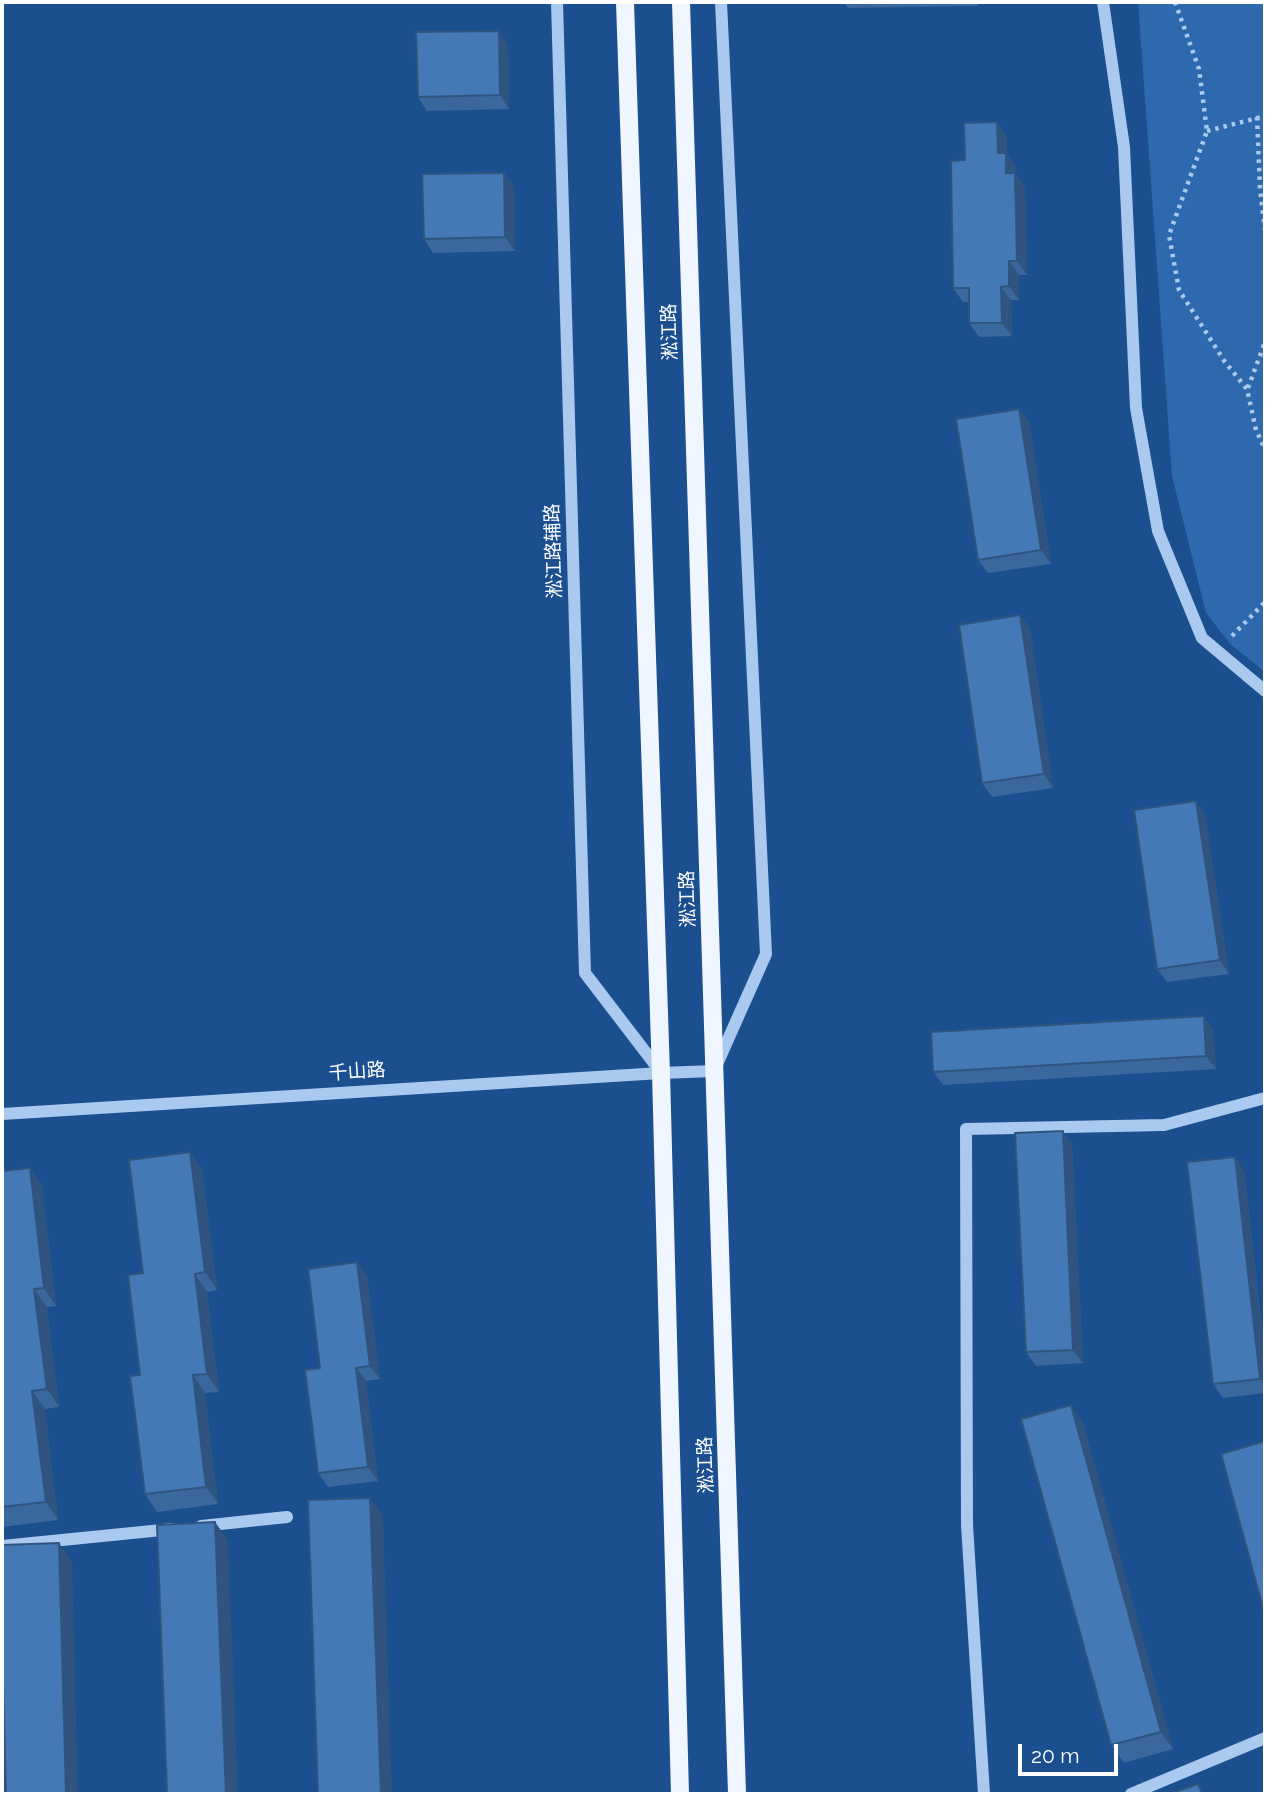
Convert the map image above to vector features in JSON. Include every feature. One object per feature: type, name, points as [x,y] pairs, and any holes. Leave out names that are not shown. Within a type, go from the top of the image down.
[{"type":"main road","name":"淞江路","points":[[625,2],[661,1073],[680,1794]]},
{"type":"main road","name":"淞江路","points":[[681,2],[737,1794]]},
{"type":"street","name":"淞江路辅路","points":[[557,2],[585,973],[661,1073]]},
{"type":"street","points":[[714,1071],[766,954],[721,2]]},
{"type":"street","points":[[1103,2],[1124,147],[1136,408],[1158,531],[1202,638],[1265,691]]},
{"type":"street","name":"千山路","points":[[2,1114],[714,1071]]},
{"type":"street","points":[[984,1794],[967,1525],[966,1129],[1164,1125],[1265,1098]]},
{"type":"street","points":[[2,1546],[287,1517]]},
{"type":"street","points":[[1131,1794],[1265,1738]]},
{"type":"path","points":[[1175,2],[1199,69],[1208,131],[1168,236],[1179,290],[1225,362],[1247,389],[1256,430],[1265,449]]},
{"type":"path","points":[[1208,131],[1265,116]]},
{"type":"path","points":[[1257,117],[1259,189],[1265,230]]},
{"type":"path","points":[[1247,389],[1265,342]]},
{"type":"path","points":[[1217,651],[1265,602]]},
{"type":"shaded area","points":[[1138,2],[1265,2],[1265,672],[1230,644],[1206,613],[1172,476]]},
{"type":"building","points":[[499,31],[500,95],[418,97],[416,32]]},
{"type":"building","points":[[997,122],[998,153],[1006,153],[1006,173],[1015,173],[1017,261],[1009,261],[1009,286],[1001,287],[1002,323],[969,323],[969,288],[953,288],[951,161],[965,160],[964,123]]},
{"type":"building","points":[[504,173],[505,237],[424,239],[422,174]]},
{"type":"building","points":[[1019,409],[1041,550],[978,560],[956,419]]},
{"type":"building","points":[[1020,615],[1044,774],[982,783],[959,625]]},
{"type":"building","points":[[1196,801],[1220,960],[1157,969],[1134,810]]},
{"type":"building","points":[[1204,1016],[1206,1056],[933,1072],[931,1032]]},
{"type":"building","points":[[1063,1131],[1073,1350],[1026,1352],[1015,1133]]},
{"type":"building","points":[[190,1152],[205,1272],[195,1274],[207,1374],[193,1375],[206,1487],[145,1494],[130,1376],[140,1375],[128,1275],[143,1273],[129,1160]]},
{"type":"building","points":[[1235,1157],[1260,1379],[1213,1384],[1187,1162]]},
{"type":"building","points":[[30,1168],[44,1288],[34,1289],[47,1389],[32,1391],[46,1502],[2,1507],[2,1171]]},
{"type":"building","points":[[357,1262],[370,1366],[356,1368],[368,1467],[318,1473],[305,1370],[320,1368],[308,1269]]},
{"type":"building","points":[[1071,1405],[1161,1732],[1111,1745],[1021,1419]]},
{"type":"building","points":[[1265,1441],[1265,1615],[1221,1454]]},
{"type":"building","points":[[370,1498],[381,1794],[318,1794],[308,1500]]},
{"type":"building","points":[[215,1522],[226,1794],[167,1794],[157,1525]]},
{"type":"building","points":[[59,1543],[66,1794],[6,1794],[2,1545]]},
{"type":"building","points":[[1198,1784],[1202,1794],[1169,1794]]}]
